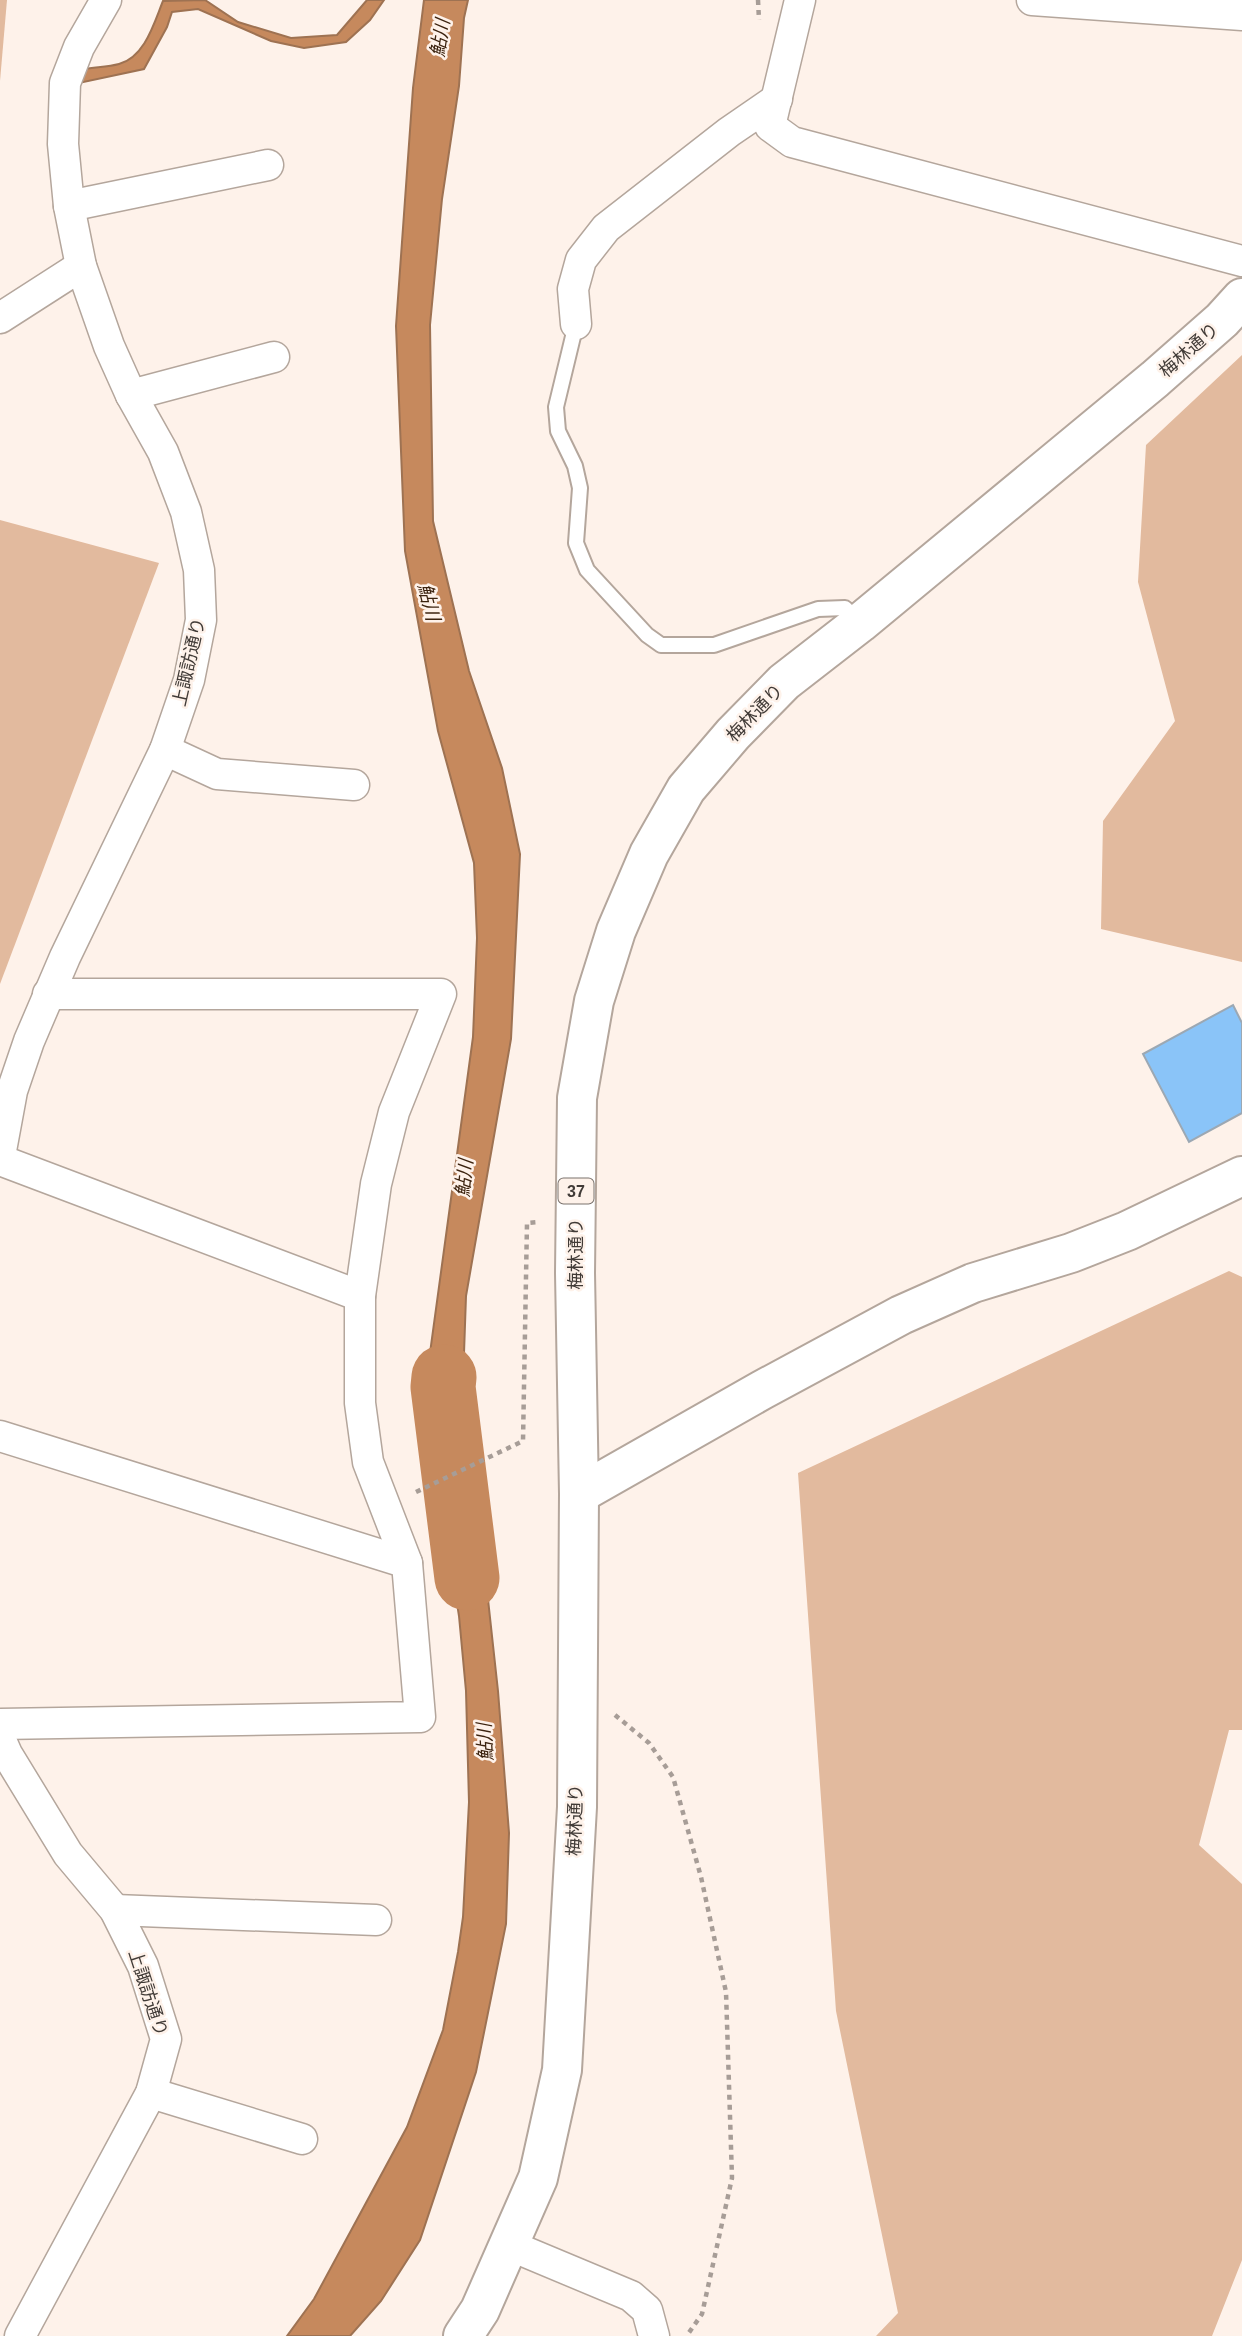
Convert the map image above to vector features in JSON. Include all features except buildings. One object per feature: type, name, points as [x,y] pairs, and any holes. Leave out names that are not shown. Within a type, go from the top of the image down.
[{"type":"main road","name":"梅林通り","points":[[463,2336],[480,2310],[538,2178],[562,2070],[577,1807],[579,1494],[575,1273],[578,1098],[593,1000],[616,931],[649,854],[686,789],[733,734],[785,682],[860,624],[1155,379],[1222,320],[1242,298]]},
{"type":"main road","points":[[579,1494],[901,1315],[973,1283],[1071,1253],[1127,1231],[1242,1176]]},
{"type":"street","name":"上諏訪通り","points":[[0,1158],[12,1091],[48,994],[165,750],[189,680],[201,620],[199,570],[186,512],[163,452],[131,395],[109,346],[82,266],[69,206],[63,144],[65,83],[79,47],[106,0]]},
{"type":"street","points":[[800,0],[770,126],[792,142],[1242,261]]},
{"type":"street","points":[[1032,0],[1193,6],[1242,15]]},
{"type":"street","points":[[576,324],[573,289],[581,260],[606,228],[729,132],[777,99]]},
{"type":"street","points":[[69,206],[268,165]]},
{"type":"street","points":[[0,318],[82,266]]},
{"type":"street","points":[[131,395],[274,357]]},
{"type":"street","points":[[165,750],[217,774],[354,785]]},
{"type":"street","points":[[0,1724],[419,1717],[407,1563],[368,1462],[360,1404],[359,1296],[376,1184],[394,1112],[440,994],[48,994]]},
{"type":"street","points":[[0,1158],[359,1296]]},
{"type":"street","points":[[0,1436],[407,1563]]},
{"type":"street","name":"上諏訪通り","points":[[0,1738],[6,1754],[68,1854],[115,1910],[143,1966],[166,2039],[151,2093],[20,2336]]},
{"type":"street","points":[[115,1910],[376,1920]]},
{"type":"street","points":[[151,2093],[303,2138]]},
{"type":"street","points":[[509,2245],[631,2296],[647,2310],[654,2336]]},
{"type":"lane","points":[[576,324],[556,407],[558,431],[575,466],[580,488],[576,542],[587,570],[647,635],[661,645],[714,645],[818,609],[845,608],[860,624]]},
{"type":"path","points":[[408,1496],[523,1441],[527,1223],[544,1222]]},
{"type":"path","points":[[608,1710],[649,1743],[673,1777],[701,1877],[726,1992],[732,2178],[702,2314],[687,2336]]},
{"type":"shaded area","points":[[0,0],[7,0],[0,81]]},
{"type":"shaded area","points":[[1242,355],[1242,962],[1101,929],[1103,821],[1175,721],[1138,582],[1146,445]]},
{"type":"shaded area","points":[[0,520],[159,563],[0,984]]},
{"type":"shaded area","points":[[1229,1271],[1242,1277],[1242,1730],[1229,1730],[1199,1845],[1242,1884],[1242,2260],[1212,2336],[876,2336],[898,2313],[836,2011],[798,1473]]},
{"type":"water","points":[[205,0],[238,22],[291,38],[337,35],[367,0],[384,0],[370,20],[346,42],[304,48],[271,41],[198,9],[172,12],[167,27],[144,69],[79,83],[84,69],[119,64],[136,54],[152,29],[163,1]]},
{"type":"water","points":[[424,0],[468,0],[464,18],[459,86],[442,199],[430,325],[433,521],[469,671],[502,768],[520,854],[511,1039],[466,1296],[463,1382],[470,1458],[435,1476],[424,1415],[424,1397],[473,1037],[477,938],[474,863],[438,731],[405,551],[396,326],[413,88]]},
{"type":"water","points":[[475,1480],[498,1691],[509,1833],[506,1924],[476,2072],[420,2240],[381,2301],[350,2336],[287,2336],[314,2299],[407,2127],[443,2030],[463,1917],[469,1802],[466,1691],[459,1616],[440,1495]]},
{"type":"waterway","name":"鮎川","points":[[444,1377],[443,1387],[467,1578]]}]
